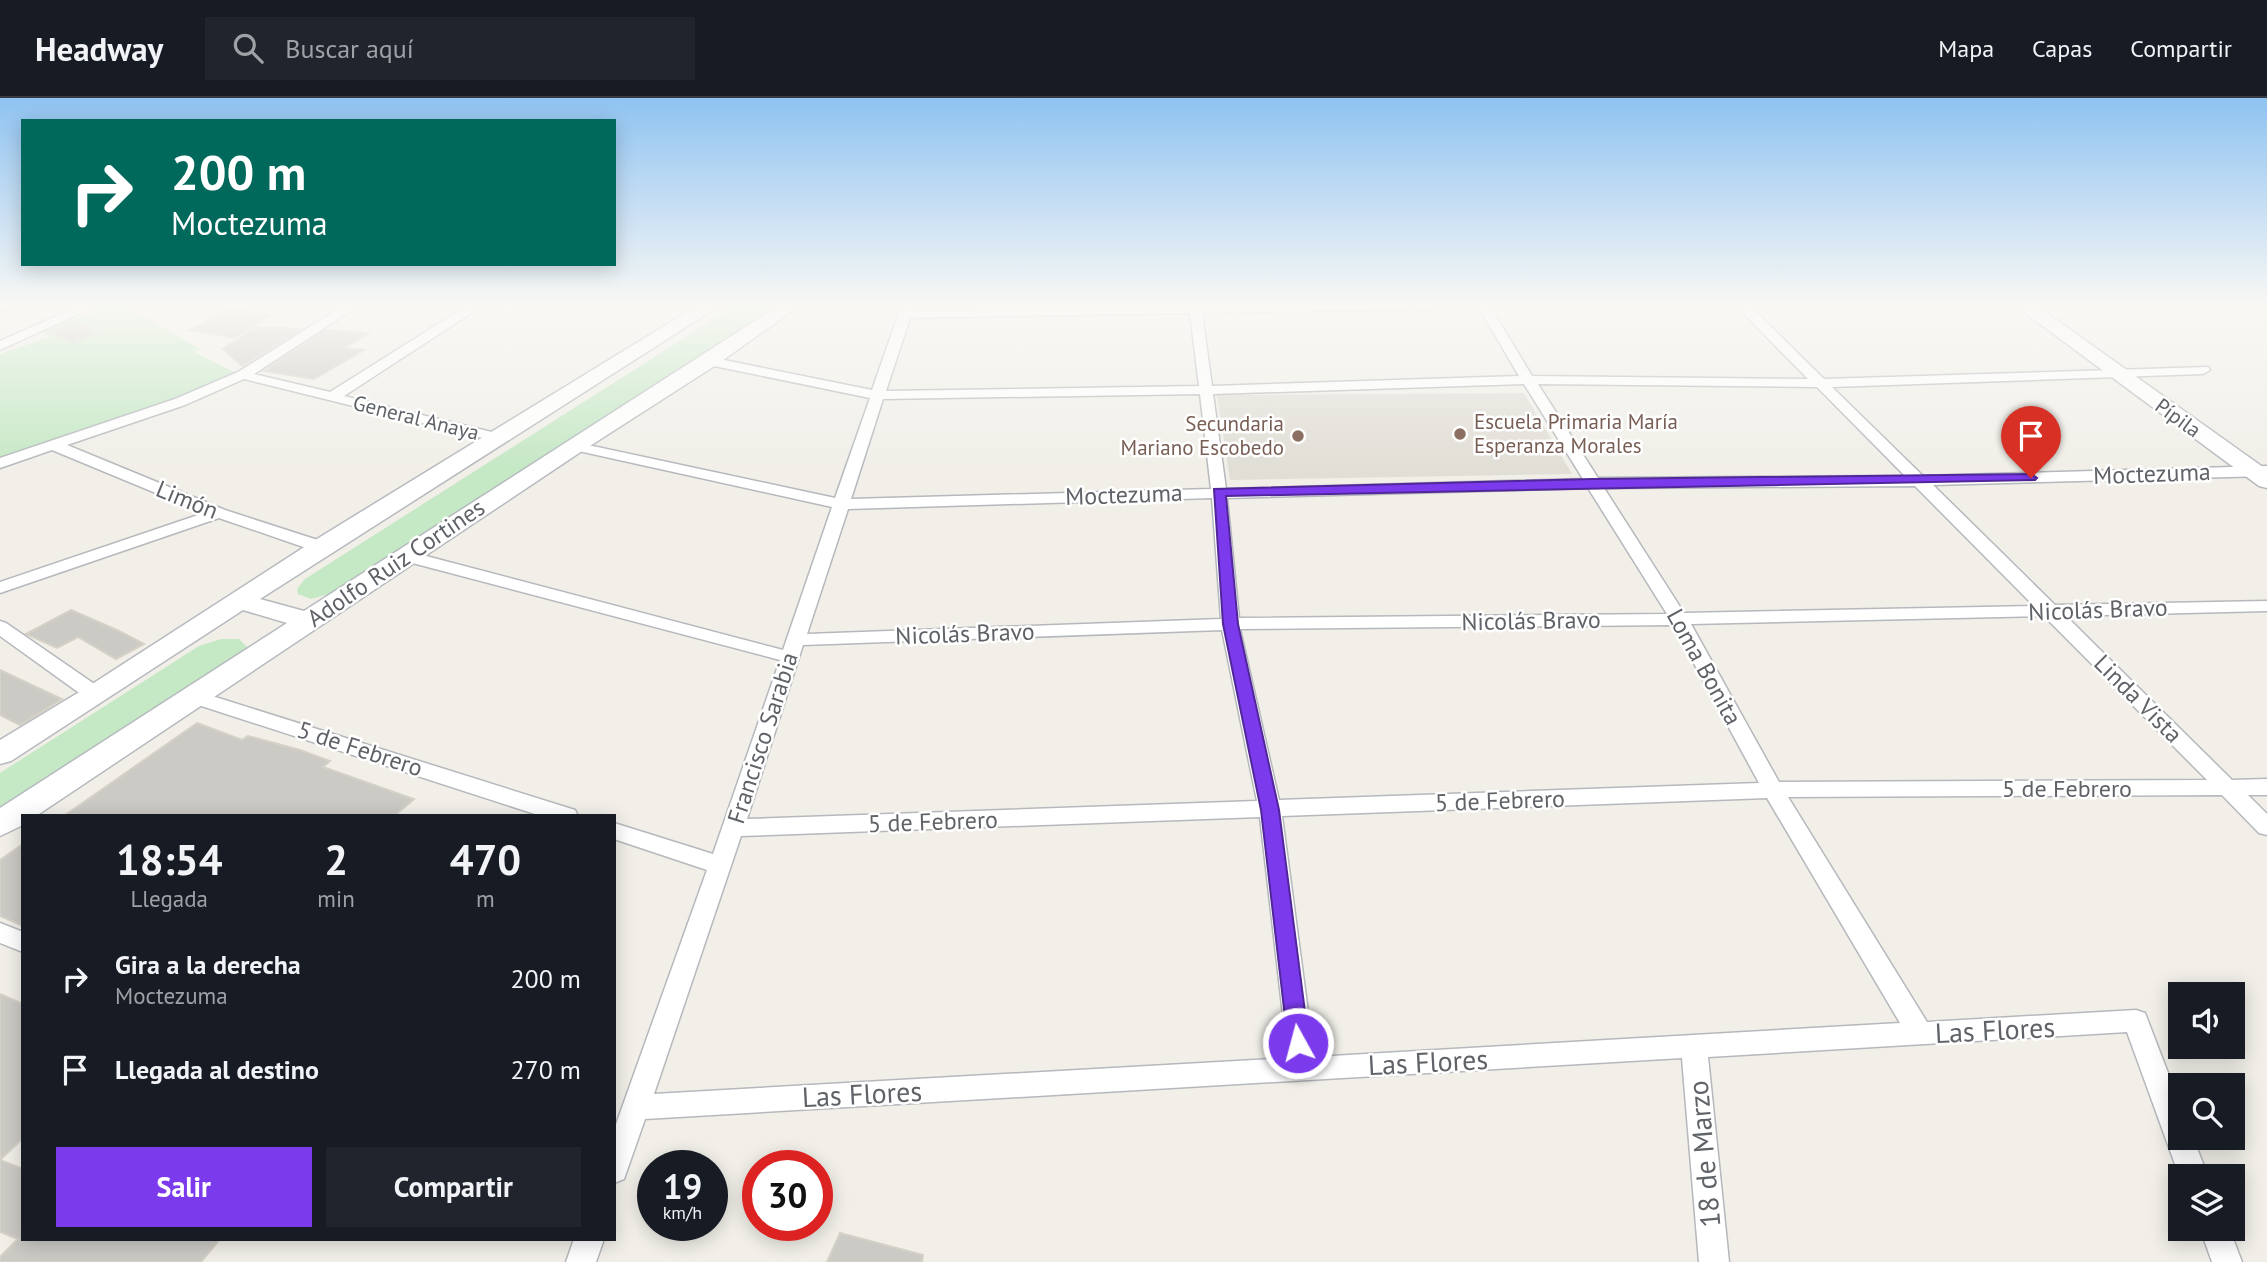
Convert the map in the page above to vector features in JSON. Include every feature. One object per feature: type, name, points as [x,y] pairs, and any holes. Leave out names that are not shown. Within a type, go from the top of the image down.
[{"type":"main road","name":"Adolfo Ruiz Cortines","points":[[0,754],[96,695],[321,547],[626,358]]},
{"type":"main road","name":"Adolfo Ruiz Cortines","points":[[0,824],[574,446],[713,358]]},
{"type":"main road","name":"Pípila","points":[[2096,358],[2262,475]]},
{"type":"main road","points":[[240,601],[310,621]]},
{"type":"street","points":[[0,463],[180,402],[243,375],[269,358]]},
{"type":"street","name":"General Anaya","points":[[332,397],[393,358]]},
{"type":"street","name":"Francisco Sarabia","points":[[616,1164],[733,828],[890,358]]},
{"type":"street","points":[[1201,358],[1219,492],[1230,624],[1270,810],[1302,1069]]},
{"type":"street","name":"Loma Bonita","points":[[1515,358],[1679,619],[1773,790],[1920,1034]]},
{"type":"street","name":"Linda Vista","points":[[1795,358],[2267,827]]},
{"type":"street","points":[[709,361],[877,395],[1205,390],[1528,380],[1819,383],[2203,370]]},
{"type":"street","name":"General Anaya","points":[[243,375],[499,438]]},
{"type":"street","name":"Limón","points":[[55,446],[219,513],[321,547]]},
{"type":"street","name":"Moctezuma","points":[[574,446],[842,504],[1593,483],[2262,475]]},
{"type":"street","points":[[0,588],[219,513]]},
{"type":"street","name":"Nicolás Bravo","points":[[407,556],[793,649],[1230,624],[1679,619],[2267,606]]},
{"type":"street","points":[[0,627],[96,695]]},
{"type":"street","name":"5 de Febrero","points":[[194,696],[561,814]]},
{"type":"street","name":"5 de Febrero","points":[[733,828],[1773,790],[2267,787]]},
{"type":"street","points":[[616,832],[720,865]]},
{"type":"street","points":[[0,933],[21,941]]},
{"type":"street","name":"Las Flores","points":[[636,1107],[2137,1021],[2190,1164]]},
{"type":"street","name":"18 de Marzo","points":[[1694,1047],[1718,1261]]},
{"type":"street","points":[[581,1262],[588,1241]]},
{"type":"street","points":[[2219,1241],[2227,1262]]},
{"type":"shaded area","points":[[1524,393],[1572,474],[1230,480],[1217,395]]},
{"type":"green space","points":[[0,358],[207,358],[236,373],[171,401],[0,459]]},
{"type":"green space","points":[[652,358],[695,358],[340,591],[311,599],[298,594],[297,589],[305,579]]},
{"type":"green space","points":[[221,639],[239,639],[247,647],[246,652],[0,817],[0,773],[199,646]]},
{"type":"building","points":[[233,358],[254,358],[242,366]]},
{"type":"building","points":[[283,358],[350,358],[314,379],[264,371]]},
{"type":"building","points":[[71,610],[144,644],[116,659],[78,637],[57,648],[26,634]]},
{"type":"building","points":[[0,670],[62,699],[20,725],[0,715]]},
{"type":"building","points":[[197,723],[242,740],[248,736],[300,750],[330,761],[323,767],[414,799],[396,814],[67,814]]},
{"type":"building","points":[[21,845],[21,925],[0,916],[0,860]]},
{"type":"building","points":[[0,994],[21,1003],[21,1140],[0,1160]]},
{"type":"building","points":[[0,1160],[21,1168],[21,1241],[218,1241],[201,1262],[0,1262],[0,1257],[18,1239],[0,1232]]},
{"type":"building","points":[[840,1233],[923,1255],[922,1262],[827,1262]]},
{"type":"place","name":"Escuela Primaria María Esperanza Morales","points":[[1460,434]]},
{"type":"place","name":"Secundaria Mariano Escobedo","points":[[1298,436]]},
{"type":"route","points":[[1298,1043],[1270,810],[1230,624],[1219,492],[1593,483],[2031,478]]}]
